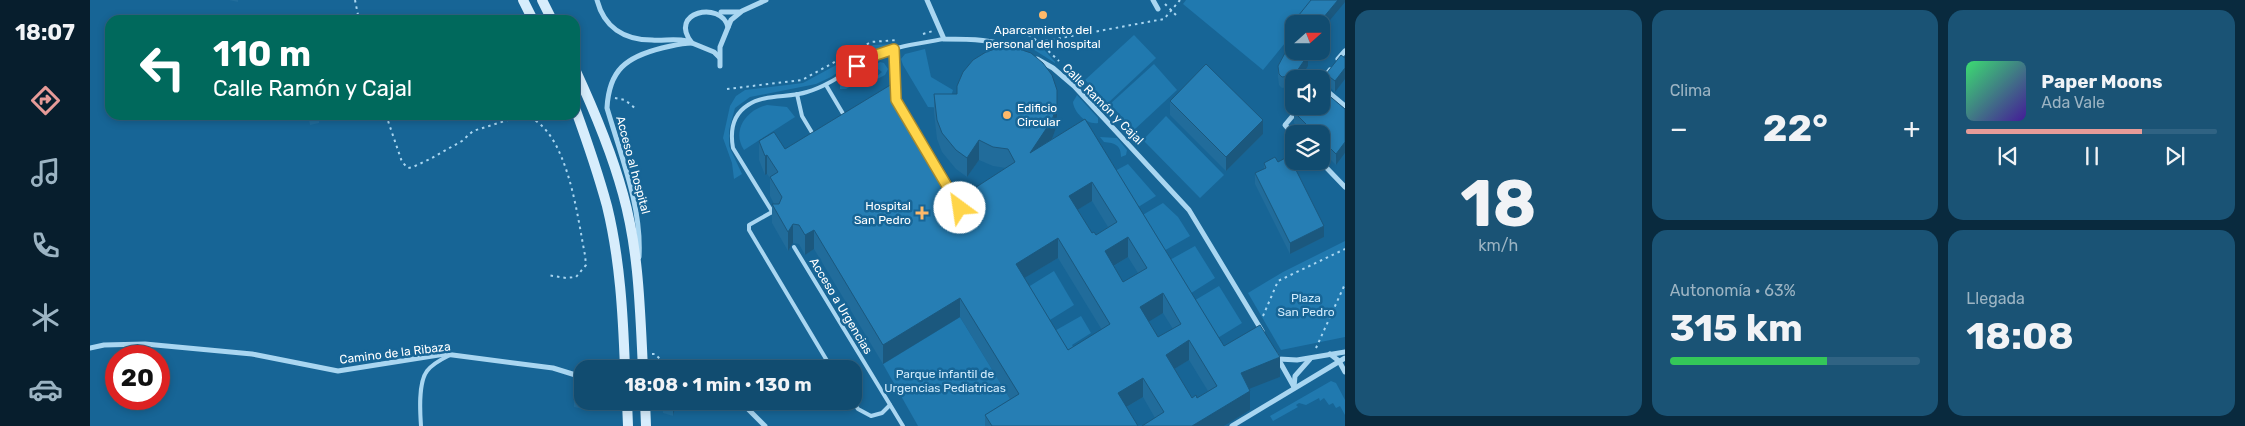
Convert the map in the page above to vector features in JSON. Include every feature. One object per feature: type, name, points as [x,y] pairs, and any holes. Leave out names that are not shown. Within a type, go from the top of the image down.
[{"type":"main road","points":[[523,0],[530,15]]},
{"type":"main road","points":[[542,0],[550,15]]},
{"type":"main road","points":[[580,80],[602,127],[624,196],[638,278],[642,360]]},
{"type":"main road","points":[[580,120],[592,152],[607,207],[617,265],[625,360]]},
{"type":"main road","points":[[627,410],[628,426]]},
{"type":"main road","points":[[645,410],[646,426]]},
{"type":"street","points":[[597,0],[603,16],[617,32],[641,40],[673,39],[692,43],[719,56]]},
{"type":"street","points":[[720,66],[719,56],[731,20],[742,11],[766,0]]},
{"type":"street","points":[[926,0],[944,39]]},
{"type":"street","points":[[1153,0],[1158,9]]},
{"type":"street","points":[[673,39],[682,31],[692,12],[698,8],[712,7],[720,12],[727,20],[728,27]]},
{"type":"street","points":[[720,12],[742,11]]},
{"type":"street","points":[[685,24],[685,31],[692,43]]},
{"type":"street","name":"Calle Ramón y Cajal","points":[[944,39],[979,40],[1015,48],[1053,68],[1074,86],[1189,210],[1265,337]]},
{"type":"street","points":[[705,49],[718,45],[724,40]]},
{"type":"street","name":"Acceso al hospital","points":[[638,278],[640,236],[636,208],[607,108],[608,98],[617,72],[634,57],[681,43],[692,43]]},
{"type":"street","points":[[1330,70],[1345,51]]},
{"type":"street","points":[[1330,94],[1345,106]]},
{"type":"street","points":[[1285,125],[1293,115]]},
{"type":"street","points":[[1329,170],[1345,187]]},
{"type":"street","name":"Camino de la Ribaza","points":[[90,348],[104,345],[155,345],[252,354],[338,370],[450,355],[553,368],[574,375]]},
{"type":"street","points":[[1274,352],[1294,388]]},
{"type":"street","points":[[1279,359],[1310,358],[1345,352]]},
{"type":"street","points":[[1329,354],[1339,361],[1345,372]]},
{"type":"street","points":[[1294,388],[1295,376],[1310,358]]},
{"type":"street","points":[[1232,426],[1345,358]]},
{"type":"street","points":[[749,410],[765,426]]},
{"type":"lane","name":"Calle Ramón y Cajal","points":[[776,220],[732,148],[730,136],[733,123],[739,112],[749,104],[761,100],[797,94],[826,85],[873,56],[894,49],[944,39]]},
{"type":"lane","points":[[894,49],[896,100]]},
{"type":"lane","points":[[1339,58],[1345,63]]},
{"type":"lane","points":[[826,85],[848,122]]},
{"type":"lane","points":[[797,94],[802,116],[815,137],[807,142]]},
{"type":"lane","points":[[772,212],[749,225],[749,230],[827,360]]},
{"type":"lane","name":"Acceso a Urgencias","points":[[794,248],[903,426]]},
{"type":"lane","points":[[421,426],[420,403],[426,372],[450,355]]},
{"type":"lane","points":[[860,410],[871,416],[882,413],[890,405]]},
{"type":"path","points":[[355,0],[358,15]]},
{"type":"path","points":[[1019,44],[1164,19],[1180,0]]},
{"type":"path","points":[[1163,3],[1176,15]]},
{"type":"path","points":[[919,36],[940,29]]},
{"type":"path","points":[[1027,34],[1039,42],[1063,65]]},
{"type":"path","points":[[727,89],[802,80],[871,42],[904,38]]},
{"type":"path","points":[[608,98],[619,98],[636,109]]},
{"type":"path","points":[[388,120],[402,162],[408,168],[430,159],[462,141],[473,131],[508,120]]},
{"type":"path","points":[[536,120],[552,138],[564,163],[586,265],[576,277],[566,278],[547,275]]},
{"type":"path","points":[[1256,322],[1264,316],[1278,281],[1345,249]]},
{"type":"path","points":[[1310,358],[1345,284]]},
{"type":"path","points":[[642,356],[655,354],[661,360]]},
{"type":"green space","points":[[1186,0],[1320,0],[1308,15],[1285,15],[1285,43],[1263,70],[1183,4]]},
{"type":"green space","points":[[1134,35],[1156,58],[1108,103],[1085,80]]},
{"type":"green space","points":[[894,44],[858,58],[831,77],[816,84],[750,97],[735,108],[729,130],[729,146],[742,174],[734,179],[732,163],[723,138],[730,106],[736,96],[745,90],[803,83],[873,45]]},
{"type":"green space","points":[[1039,44],[1055,62],[1055,63],[1028,46]]},
{"type":"green space","points":[[925,49],[931,77],[953,90],[947,108],[928,107],[903,65],[901,59],[905,54]]},
{"type":"green space","points":[[880,62],[884,63],[888,69],[885,75],[877,79],[875,78],[882,72],[878,69],[846,89],[840,89],[840,85]]},
{"type":"green space","points":[[1154,64],[1177,90],[1134,130],[1110,104]]},
{"type":"green space","points":[[1077,95],[1098,118],[1098,123],[1090,122],[1078,114],[1073,102]]},
{"type":"green space","points":[[767,105],[787,107],[795,117],[744,150],[740,143],[739,135],[743,122],[753,111]]},
{"type":"green space","points":[[1166,116],[1224,175],[1200,198],[1143,140]]},
{"type":"green space","points":[[1100,137],[1117,138],[1127,150],[1126,155],[1121,157],[1117,145],[1104,142]]},
{"type":"green space","points":[[1128,164],[1156,196],[1135,209],[1113,172]]},
{"type":"green space","points":[[1163,203],[1178,217],[1190,236],[1162,252],[1141,216]]},
{"type":"green space","name":"Plaza San Pedro","points":[[1345,241],[1345,337],[1281,350],[1248,293],[1283,272]]},
{"type":"green space","points":[[1195,246],[1215,278],[1188,295],[1168,261]]},
{"type":"green space","points":[[1054,271],[1074,305],[1045,323],[1025,289]]},
{"type":"green space","points":[[1219,286],[1242,323],[1216,339],[1192,302]]},
{"type":"green space","points":[[1081,316],[1091,333],[1072,345],[1081,360],[1070,366],[1051,333]]},
{"type":"green space","name":"Parque infantil de Urgencias Pediatricas","points":[[960,317],[1019,413],[998,426],[918,426],[883,364]]},
{"type":"green space","points":[[1331,381],[1336,383],[1345,400],[1345,415],[1340,406],[1336,408],[1333,403],[1329,405],[1324,398],[1320,401],[1319,398],[1306,405],[1299,403],[1296,405],[1298,407],[1273,421],[1270,416]]},
{"type":"building","points":[[1311,0],[1338,0],[1326,15],[1299,15]]},
{"type":"building","points":[[1001,47],[1016,48],[1031,53],[1043,63],[1052,75],[1057,90],[1057,105],[1052,120],[1030,153],[1085,119],[1224,346],[1260,325],[1280,357],[1241,373],[1250,391],[1192,426],[1142,426],[1164,412],[1143,378],[1118,393],[1138,426],[992,426],[985,415],[1019,394],[960,298],[883,345],[814,230],[805,235],[799,225],[793,224],[788,232],[772,204],[779,204],[782,197],[770,177],[778,172],[767,155],[765,156],[759,141],[774,132],[785,149],[892,84],[967,207],[971,208],[974,204],[967,193],[1015,162],[1008,149],[993,147],[979,140],[967,158],[956,150],[942,133],[937,120],[934,94],[957,94],[957,86],[963,72],[973,60],[986,52]],"holes":[[[1092,182],[1117,222],[1096,235],[1094,232],[1092,233],[1069,196]],[[1128,237],[1147,268],[1123,282],[1105,251]],[[1058,238],[1110,324],[1068,350],[1016,264]],[[1163,293],[1181,324],[1158,337],[1140,307]],[[1189,340],[1217,386],[1197,398],[1196,395],[1192,398],[1166,355]]]},
{"type":"building","points":[[1285,53],[1285,60],[1305,60],[1298,70],[1285,70],[1285,77],[1282,77],[1279,74],[1278,66]]},
{"type":"building","points":[[1341,55],[1345,58],[1345,68],[1335,81],[1330,77],[1329,70]]},
{"type":"building","points":[[1206,64],[1263,120],[1226,157],[1170,101]]},
{"type":"building","points":[[1330,96],[1345,109],[1345,142],[1336,154],[1330,148],[1330,125],[1307,125],[1297,115],[1330,115]]},
{"type":"building","points":[[1275,157],[1278,162],[1285,158],[1285,170],[1296,170],[1324,226],[1290,243],[1255,173],[1266,168],[1264,163]]},
{"type":"place","name":"Aparcamiento del personal del hospital","points":[[1043,15]]},
{"type":"place","name":"Edificio Circular","points":[[1007,115]]},
{"type":"place","name":"Hospital San Pedro","points":[[922,213]]},
{"type":"route","points":[[857,66],[873,56],[894,49],[896,100],[960,208]]}]
